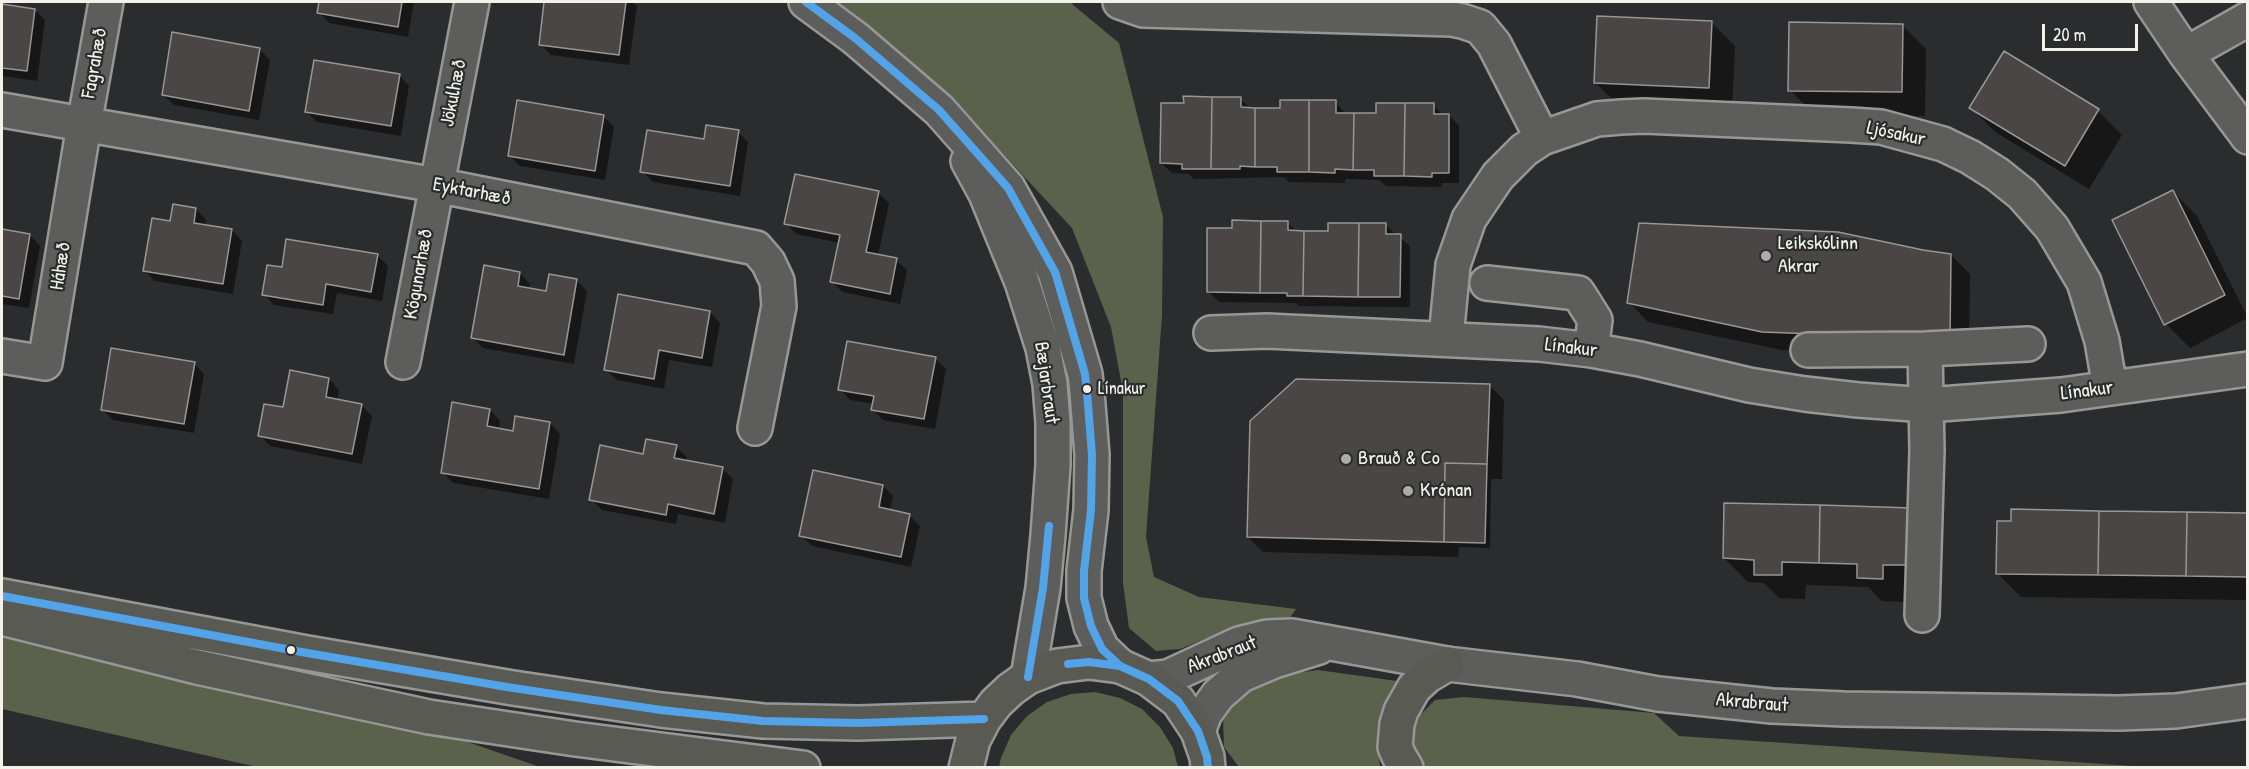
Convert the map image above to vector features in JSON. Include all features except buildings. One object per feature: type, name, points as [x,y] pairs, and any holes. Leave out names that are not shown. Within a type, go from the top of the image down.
[{"type":"main road","points":[[2,596],[329,657],[661,710],[763,721],[858,723],[984,719]]},
{"type":"main road","points":[[2,618],[197,667],[429,717],[575,739],[803,768]]},
{"type":"main road","points":[[966,768],[973,740],[984,719],[1011,688],[1028,677],[1057,666],[1089,662],[1135,672],[1178,701],[1198,731],[1207,757],[1208,768]]},
{"type":"main road","points":[[1406,768],[1395,747],[1397,724],[1401,711],[1414,688],[1427,676],[1447,664]]},
{"type":"street","name":"Fagrahæð","points":[[84,125],[106,2]]},
{"type":"street","name":"Jökulhæð","points":[[436,185],[472,2]]},
{"type":"street","name":"Bæjarbraut","points":[[806,2],[855,38],[939,110],[1008,188],[1055,272],[1085,374],[1087,392],[1092,455],[1091,510],[1084,571],[1084,598],[1091,626],[1102,649],[1135,672]]},
{"type":"street","points":[[1120,2],[1143,10],[1440,18],[1462,21],[1480,27],[1494,44],[1542,138]]},
{"type":"street","points":[[2151,2],[2247,138]]},
{"type":"street","points":[[2186,54],[2247,19]]},
{"type":"street","name":"Eyktarhæð","points":[[2,110],[436,185],[756,248],[768,262],[777,281],[779,306],[754,428]]},
{"type":"street","name":"Bæjarbraut","points":[[939,110],[987,194],[1012,254],[1043,348],[1050,384],[1053,455],[1048,535],[1043,588],[1028,677]]},
{"type":"street","name":"Ljósakur","points":[[1446,338],[1453,265],[1469,219],[1498,176],[1524,150],[1542,138],[1597,119],[1644,116],[1881,127],[1942,144],[1970,157],[1997,174],[2022,194],[2052,228],[2074,263],[2091,301],[2102,341],[2110,388]]},
{"type":"street","name":"Háhæð","points":[[2,356],[45,363],[84,125]]},
{"type":"street","name":"Kögunarhæð","points":[[403,362],[436,185]]},
{"type":"street","points":[[1487,283],[1578,293],[1595,320],[1592,350]]},
{"type":"street","name":"Línakur","points":[[1211,333],[1267,331],[1539,344],[1592,350],[1783,390],[1858,400],[1927,405],[2061,395],[2247,369]]},
{"type":"street","points":[[1808,350],[1925,349],[2028,344]]},
{"type":"street","points":[[1922,615],[1927,450],[1925,349]]},
{"type":"street","name":"Akrabraut","points":[[1135,672],[1168,677],[1239,644],[1267,637],[1292,636],[1447,664],[1576,679],[1658,694],[1772,706],[1954,711],[2176,711],[2247,701]]},
{"type":"street","name":"Akrabraut","points":[[1198,731],[1205,713],[1218,694],[1240,675],[1274,661],[1332,643]]},
{"type":"street","name":"Akrabraut","points":[[2176,711],[2247,723]]},
{"type":"green space","points":[[824,2],[1073,2],[1072,4],[1119,43],[1163,217],[1162,315],[1146,537],[1154,577],[1199,597],[1296,609],[1289,619],[1242,624],[1180,649],[1156,651],[1129,628],[1123,583],[1123,392],[1111,327],[1072,228],[951,98]]},
{"type":"green space","points":[[2,631],[459,739],[540,767],[257,767],[2,709]]},
{"type":"green space","points":[[1318,670],[1397,681],[1398,691],[1385,707],[1377,733],[1380,767],[1239,767],[1224,747],[1223,714],[1237,691],[1267,677]]},
{"type":"green space","points":[[1095,692],[1120,698],[1142,709],[1160,727],[1173,748],[1178,767],[999,767],[1011,735],[1027,716],[1047,702],[1071,694]]},
{"type":"green space","points":[[1464,697],[1654,713],[1679,736],[2149,767],[1419,768],[1412,754],[1413,734],[1420,715],[1435,700]]},
{"type":"transit line","points":[[806,2],[855,38],[939,110],[1008,188],[1055,272],[1085,374],[1087,392],[1092,455],[1091,510],[1084,571],[1084,598],[1091,626],[1102,649],[1120,666]]},
{"type":"transit line","points":[[1028,677],[1043,588],[1049,526]]},
{"type":"transit line","points":[[2,596],[307,653],[513,688],[661,710],[763,721],[858,723],[984,719]]},
{"type":"transit line","points":[[1068,664],[1089,662],[1120,666],[1149,679],[1178,701],[1198,731],[1207,757],[1208,768]]},
{"type":"place","name":"Leikskólinn Akrar","points":[[1766,256]]},
{"type":"place","name":"Línakur","points":[[1087,389]]},
{"type":"place","name":"Brauð & Co","points":[[1346,459]]},
{"type":"place","name":"Krónan","points":[[1408,491]]}]
